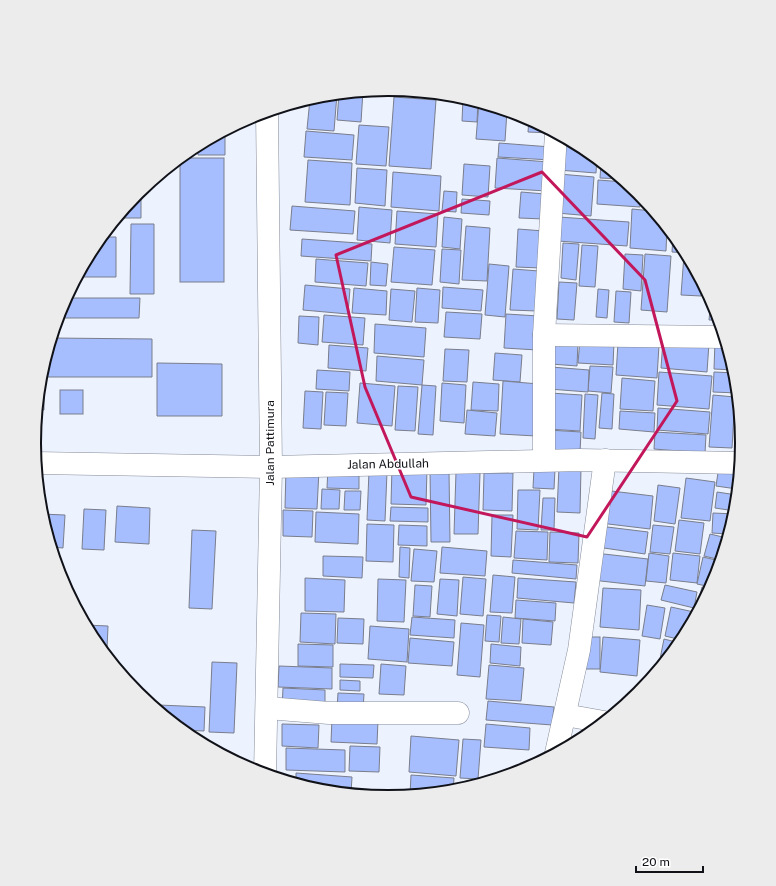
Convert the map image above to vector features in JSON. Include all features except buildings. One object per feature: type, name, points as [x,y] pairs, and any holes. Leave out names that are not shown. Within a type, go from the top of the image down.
[{"type":"street","name":"Jalan Pattimura","points":[[265,768],[271,466],[268,117]]},
{"type":"street","points":[[544,460],[544,335],[556,139]]},
{"type":"street","points":[[544,335],[719,338]]},
{"type":"street","name":"Jalan Abdullah","points":[[42,463],[271,466],[605,460],[734,464]]},
{"type":"street","points":[[558,746],[578,650],[605,460]]},
{"type":"street","points":[[266,708],[329,712],[458,714]]},
{"type":"street","points":[[565,715],[596,721]]},
{"type":"highlighted area","points":[[542,172],[645,280],[677,401],[587,537],[411,497],[365,387],[336,255]]}]
